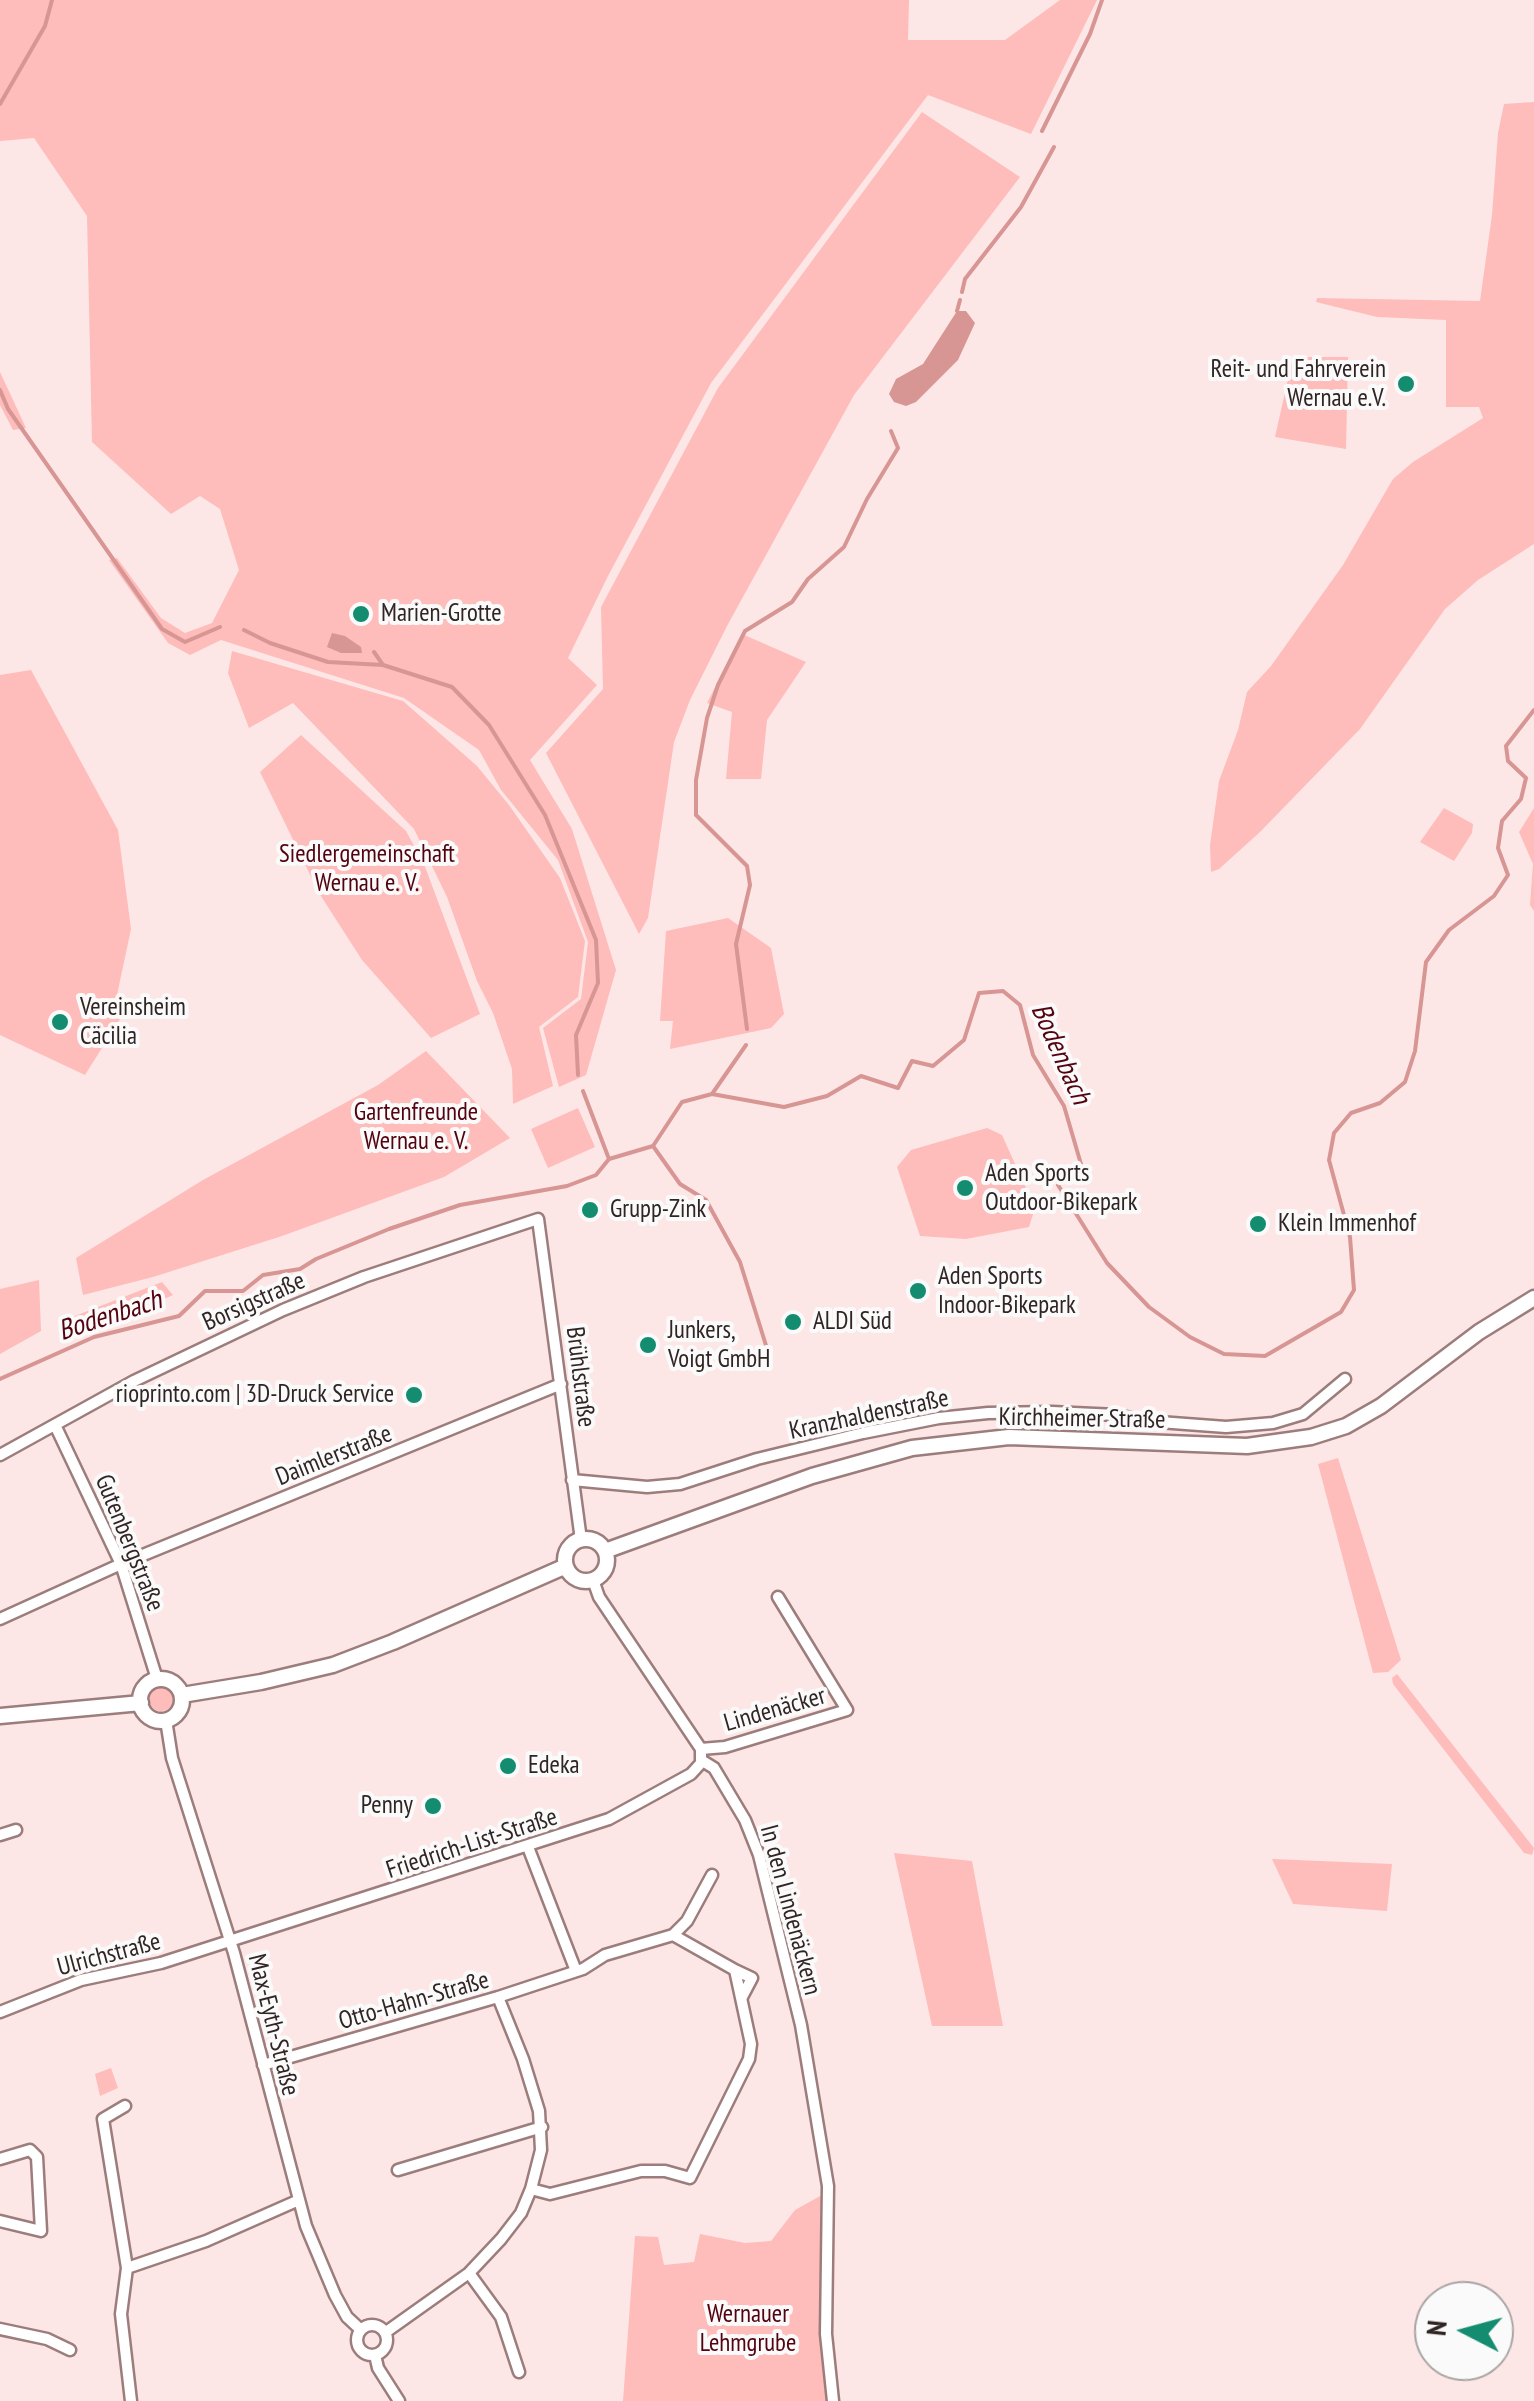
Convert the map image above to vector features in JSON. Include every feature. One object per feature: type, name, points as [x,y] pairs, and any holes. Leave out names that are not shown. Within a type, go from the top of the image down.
[{"type":"main road","name":"Kirchheimer Straße","points":[[605,1551],[812,1476],[912,1448],[1009,1437],[1233,1446],[1311,1437],[1346,1426],[1381,1406],[1479,1332],[1534,1298]]},
{"type":"main road","points":[[581,1540],[598,1542],[605,1551],[606,1567],[592,1580],[578,1579],[566,1566],[568,1550],[581,1540]]},
{"type":"main road","points":[[182,1695],[333,1665],[566,1566]]},
{"type":"main road","points":[[140,1703],[146,1685],[156,1679],[172,1682],[182,1695]]},
{"type":"main road","points":[[140,1703],[152,1719],[166,1720],[177,1714],[182,1695]]},
{"type":"main road","points":[[0,1716],[140,1703]]},
{"type":"street","name":"Brühlstraße","points":[[538,1219],[581,1540]]},
{"type":"street","name":"Borsigstraße","points":[[0,1454],[194,1350],[282,1310],[364,1277],[538,1219]]},
{"type":"street","name":"Kranzhaldenstraße","points":[[572,1480],[647,1487],[680,1484],[862,1433],[988,1413],[1117,1415],[1162,1423],[1226,1427],[1273,1423],[1303,1414],[1345,1380]]},
{"type":"street","name":"Daimlerstraße","points":[[0,1619],[121,1564],[562,1384]]},
{"type":"street","name":"Gutenbergstraße","points":[[55,1425],[121,1564],[156,1679]]},
{"type":"street","name":"In den Lindenäckern","points":[[592,1580],[599,1597],[746,1820],[759,1854],[801,2026],[828,2186],[826,2334],[832,2401]]},
{"type":"street","name":"Lindenäcker","points":[[701,1754],[847,1710],[778,1597]]},
{"type":"street","name":"Max-Eyth-Straße","points":[[166,1720],[172,1758],[230,1941],[298,2200],[335,2296],[360,2330]]},
{"type":"street","name":"Friedrich-List-Straße","points":[[230,1941],[528,1848],[636,1806],[690,1774],[701,1754]]},
{"type":"street","points":[[0,1835],[16,1830]]},
{"type":"street","points":[[528,1848],[576,1971]]},
{"type":"street","points":[[531,2189],[550,2194],[641,2171],[665,2171],[690,2178],[750,2059],[751,2044],[735,1970],[673,1935],[687,1921],[712,1875]]},
{"type":"street","name":"Otto-Hahn-Straße","points":[[263,2065],[498,1997],[576,1971],[605,1955],[673,1935]]},
{"type":"street","name":"Ulrichstraße","points":[[0,2012],[81,1980],[161,1963],[230,1941]]},
{"type":"street","points":[[386,2332],[469,2273],[502,2239],[531,2189],[538,2167],[542,2127],[532,2082],[498,1997]]},
{"type":"street","points":[[125,2106],[103,2119],[128,2268],[121,2314],[131,2401]]},
{"type":"street","points":[[398,2170],[542,2127]]},
{"type":"street","points":[[0,2159],[30,2150],[37,2157],[41,2232],[0,2221]]},
{"type":"street","points":[[128,2268],[206,2241],[298,2200]]},
{"type":"street","points":[[469,2273],[501,2316],[519,2372]]},
{"type":"street","points":[[371,2324],[386,2332],[385,2348],[375,2355],[359,2348],[360,2330],[371,2324]]},
{"type":"street","points":[[0,2329],[70,2350]]},
{"type":"street","points":[[375,2355],[378,2368],[399,2401]]},
{"type":"green space","points":[[0,0],[909,0],[908,40],[1005,40],[1060,0],[1097,0],[1031,134],[928,95],[711,383],[568,658],[597,685],[530,760],[572,829],[616,970],[586,1075],[559,1087],[543,1028],[581,999],[588,942],[558,860],[501,790],[479,750],[404,698],[221,640],[190,655],[168,643],[109,560],[117,558],[161,618],[185,633],[212,623],[239,570],[220,509],[200,496],[171,514],[92,442],[87,216],[34,138],[0,141]]},
{"type":"green space","points":[[1534,102],[1534,544],[1478,580],[1445,609],[1360,729],[1260,832],[1211,872],[1210,845],[1219,781],[1247,692],[1271,666],[1343,565],[1393,479],[1483,418],[1479,407],[1446,407],[1446,320],[1377,317],[1316,302],[1317,298],[1480,301],[1504,104]]},
{"type":"green space","points":[[922,112],[1020,177],[854,395],[727,626],[674,742],[648,918],[639,934],[546,753],[603,689],[601,607],[718,388]]},
{"type":"green space","points":[[1293,357],[1348,357],[1346,449],[1275,437]]},
{"type":"green space","points":[[0,372],[26,428],[13,430],[0,405]]},
{"type":"green space","points":[[742,634],[806,662],[767,720],[761,779],[726,779],[732,712],[707,703]]},
{"type":"green space","points":[[232,651],[403,701],[477,766],[509,805],[560,878],[585,941],[578,997],[539,1027],[553,1086],[513,1104],[512,1069],[493,1013],[477,981],[447,897],[414,829],[293,703],[249,728],[228,673]]},
{"type":"green space","points":[[31,670],[118,830],[131,929],[117,995],[122,1016],[85,1075],[0,1035],[0,675]]},
{"type":"green space","name":"Siedlergemeinschaft Wernau e. V.","points":[[301,735],[406,831],[424,864],[480,1014],[431,1038],[362,960],[319,893],[260,772]]},
{"type":"green space","points":[[1444,808],[1473,824],[1472,833],[1454,861],[1420,842]]},
{"type":"green space","points":[[1534,808],[1534,911],[1530,905],[1533,864],[1519,832]]},
{"type":"green space","points":[[728,918],[771,948],[784,1014],[771,1028],[670,1049],[673,1021],[660,1021],[666,931]]},
{"type":"green space","name":"Gartenfreunde Wernau e. V.","points":[[426,1051],[510,1138],[444,1177],[282,1236],[83,1295],[76,1258],[203,1180],[378,1085]]},
{"type":"green space","points":[[578,1108],[595,1147],[548,1168],[531,1129]]},
{"type":"green space","name":"Aden Sports Outdoor-Bikepark","points":[[987,1128],[1002,1135],[1035,1208],[1029,1227],[966,1239],[920,1236],[897,1167],[911,1150]]},
{"type":"green space","points":[[39,1280],[41,1331],[0,1354],[0,1289]]},
{"type":"green space","points":[[162,1282],[173,1295],[86,1334],[60,1327],[62,1321]]},
{"type":"green space","points":[[1338,1458],[1401,1660],[1388,1672],[1373,1673],[1318,1464]]},
{"type":"green space","points":[[1397,1674],[1534,1848],[1532,1855],[1524,1853],[1393,1684],[1392,1678]]},
{"type":"green space","points":[[161,1687],[170,1690],[170,1708],[161,1711],[152,1708],[149,1699],[152,1690]]},
{"type":"green space","points":[[894,1853],[972,1861],[1003,2026],[932,2026]]},
{"type":"green space","points":[[1272,1859],[1392,1864],[1387,1911],[1293,1904]]},
{"type":"green space","points":[[111,2068],[118,2088],[100,2096],[95,2074]]},
{"type":"green space","name":"Wernauer Lehmgrube","points":[[822,2195],[831,2401],[623,2401],[635,2236],[658,2237],[664,2265],[694,2262],[700,2234],[745,2243],[771,2241],[795,2210]]},
{"type":"shaded area","points":[[957,311],[966,311],[975,323],[958,360],[916,402],[906,406],[894,402],[889,394],[896,379],[923,364]]},
{"type":"shaded area","points":[[332,633],[345,636],[361,647],[362,653],[341,653],[327,647]]},
{"type":"waterway","points":[[0,104],[45,26],[52,0]]},
{"type":"waterway","points":[[1042,131],[1090,34],[1102,0]]},
{"type":"waterway","points":[[962,292],[965,279],[1021,207],[1054,147]]},
{"type":"waterway","points":[[957,311],[960,300]]},
{"type":"waterway","points":[[0,390],[8,409],[162,629],[185,642],[220,627]]},
{"type":"waterway","points":[[747,1029],[736,944],[750,885],[747,866],[696,815],[696,780],[707,718],[718,685],[745,631],[792,602],[808,579],[844,547],[898,448],[891,431]]},
{"type":"waterway","points":[[244,630],[328,662],[383,665],[452,687],[489,725],[545,815],[596,940],[598,983],[576,1035],[578,1075]]},
{"type":"waterway","points":[[374,652],[383,665]]},
{"type":"waterway","name":"Bodenbach","points":[[0,1379],[94,1337],[179,1316],[205,1291],[243,1291],[263,1275],[300,1269],[389,1229],[460,1205],[567,1186],[596,1175],[609,1159],[653,1146],[682,1102],[712,1094],[784,1107],[827,1096],[861,1076],[898,1088],[912,1061],[933,1066],[964,1040],[979,993],[1003,991],[1020,1005],[1033,1055],[1064,1106],[1083,1171],[1078,1180],[1064,1175],[1058,1185],[1107,1263],[1149,1307],[1190,1337],[1224,1354],[1265,1356],[1341,1312],[1354,1290],[1350,1237],[1329,1160],[1334,1133],[1351,1113],[1380,1103],[1405,1082],[1415,1051],[1426,962],[1449,930],[1494,896],[1508,875],[1498,848],[1502,821],[1521,799],[1526,778],[1508,761],[1506,746],[1534,710]]},
{"type":"waterway","points":[[712,1094],[746,1045]]},
{"type":"waterway","points":[[583,1091],[609,1159]]},
{"type":"waterway","points":[[653,1146],[680,1184],[706,1200],[740,1262],[769,1355]]},
{"type":"place","name":"Reit- und Fahrverein Wernau e.V.","points":[[1406,384]]},
{"type":"place","name":"Marien-Grotte","points":[[361,614]]},
{"type":"place","name":"Vereinsheim Cäcilia","points":[[60,1022]]},
{"type":"place","name":"Aden Sports Outdoor-Bikepark","points":[[965,1188]]},
{"type":"place","name":"Grupp-Zink","points":[[590,1210]]},
{"type":"place","name":"Klein Immenhof","points":[[1258,1224]]},
{"type":"place","name":"Aden Sports Indoor-Bikepark","points":[[918,1291]]},
{"type":"place","name":"ALDI Süd","points":[[793,1322]]},
{"type":"place","name":"Junkers, Voigt GmbH","points":[[648,1345]]},
{"type":"place","name":"rioprinto.com | 3D-Druck Service","points":[[414,1395]]},
{"type":"place","name":"Edeka","points":[[508,1766]]},
{"type":"place","name":"Penny","points":[[433,1806]]}]
